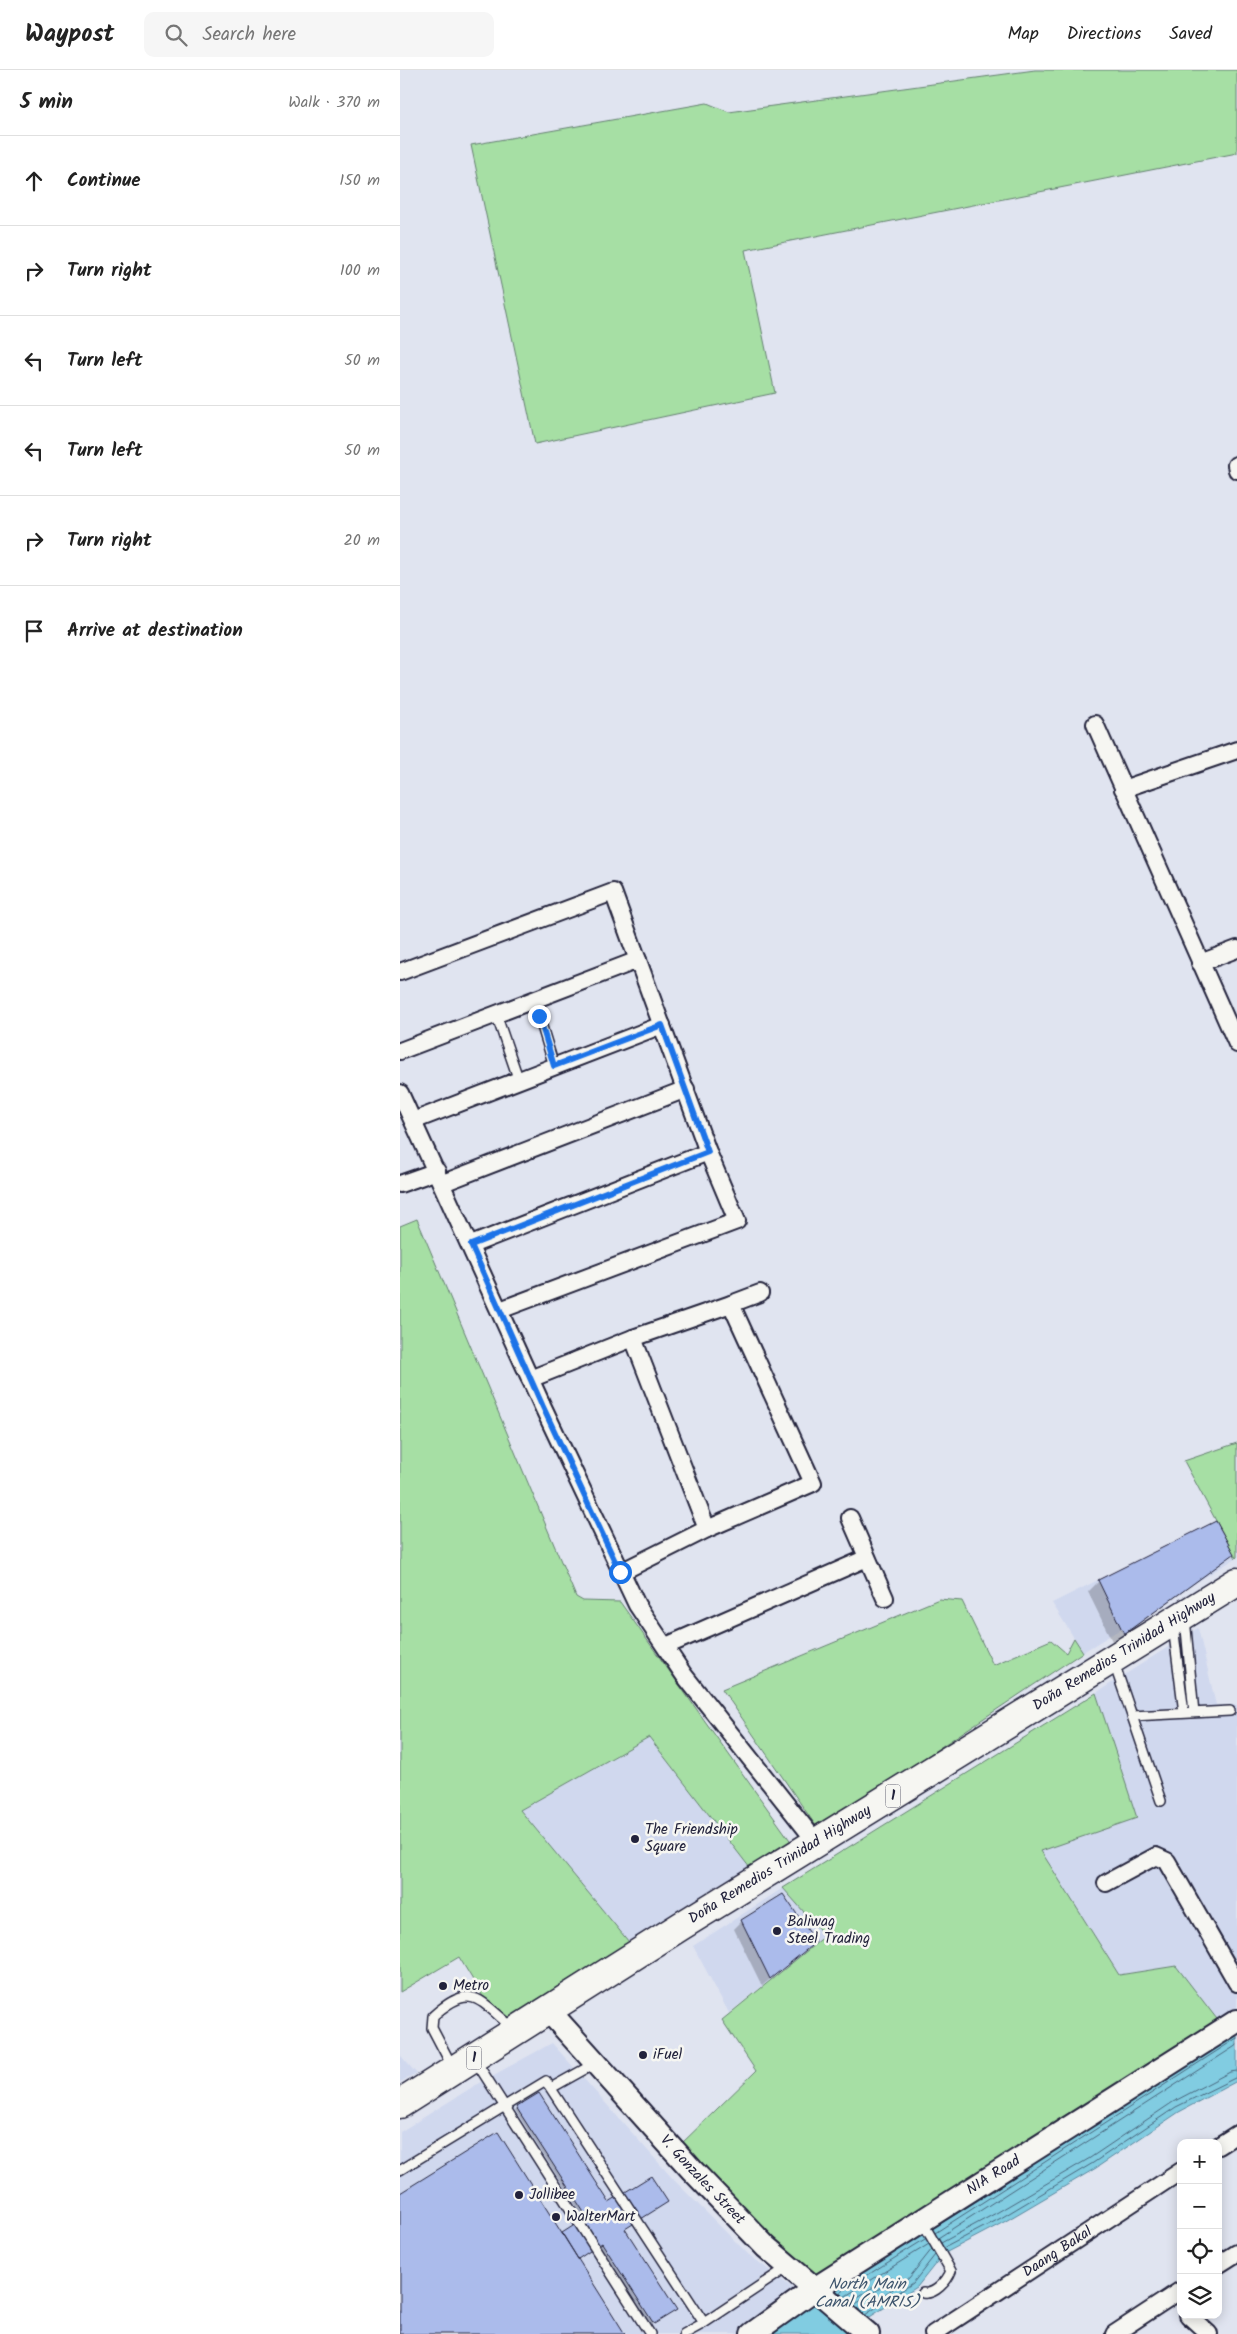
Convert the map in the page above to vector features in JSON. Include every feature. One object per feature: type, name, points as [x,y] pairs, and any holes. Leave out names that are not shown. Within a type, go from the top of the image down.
[{"type":"highway","name":"Doña Remedios Trinidad Highway","points":[[400,2104],[681,1926],[817,1844],[1112,1658],[1237,1582]]},
{"type":"street","points":[[1095,724],[1237,1044]]},
{"type":"street","points":[[1123,789],[1237,751]]},
{"type":"street","points":[[400,972],[613,892],[708,1152],[737,1221],[500,1310]]},
{"type":"street","points":[[1200,963],[1237,949]]},
{"type":"street","points":[[400,1051],[638,960]]},
{"type":"street","points":[[412,1121],[518,1078],[662,1025]]},
{"type":"street","points":[[400,1184],[440,1177],[686,1089]]},
{"type":"street","points":[[400,1093],[471,1245],[530,1379],[637,1605],[656,1636],[666,1646],[684,1675],[817,1844]]},
{"type":"street","points":[[471,1245],[708,1152]]},
{"type":"street","points":[[530,1379],[633,1338],[760,1293]]},
{"type":"street","points":[[620,1572],[707,1529],[813,1484],[731,1304]]},
{"type":"street","points":[[633,1338],[707,1529]]},
{"type":"street","points":[[850,1518],[885,1598]]},
{"type":"street","points":[[666,1646],[867,1558]]},
{"type":"street","points":[[1106,1883],[1156,1856],[1167,1862],[1237,1983]]},
{"type":"street","name":"V. Gonzales Street","points":[[549,2011],[692,2170],[766,2247],[867,2332]]},
{"type":"street","name":"NIA Road","points":[[752,2334],[923,2227],[1237,2021]]},
{"type":"street","points":[[1222,2143],[1237,2134]]},
{"type":"street","name":"Daang Bakal","points":[[933,2334],[1177,2174]]},
{"type":"street","points":[[1222,2262],[1237,2253]]},
{"type":"street","points":[[1114,2334],[1175,2294]]},
{"type":"street","points":[[1192,2319],[1209,2334]]},
{"type":"lane","points":[[534,1000],[554,1066]]},
{"type":"lane","points":[[496,1014],[518,1078]]},
{"type":"lane","points":[[1178,1617],[1194,1713]]},
{"type":"lane","points":[[1178,1617],[1184,1713]]},
{"type":"lane","points":[[1112,1658],[1161,1801]]},
{"type":"lane","points":[[1132,1716],[1230,1711]]},
{"type":"lane","points":[[516,2031],[478,1999],[459,1997],[445,2005],[433,2016],[432,2028],[505,2106],[650,2334]]},
{"type":"lane","points":[[551,2088],[596,2063]]},
{"type":"lane","points":[[400,2170],[546,2081],[704,2323]]},
{"type":"lane","points":[[923,2227],[951,2271],[949,2277],[934,2292],[923,2293]]},
{"type":"lane","points":[[684,2334],[704,2323],[788,2266]]},
{"type":"shaded area","points":[[1216,1521],[1236,1558],[1083,1652],[1052,1603]]},
{"type":"shaded area","points":[[1198,1628],[1216,1705],[1237,1705],[1237,2013],[1220,2023],[1176,1966],[1119,1975],[1041,1851],[1137,1818],[1096,1693]]},
{"type":"shaded area","name":"The Friendship Square","points":[[649,1737],[750,1868],[629,1942],[520,1810]]},
{"type":"shaded area","points":[[783,1888],[825,1936],[729,2013],[693,1946]]},
{"type":"shaded area","name":"WalterMart","points":[[552,2043],[674,2180],[748,2254],[799,2293],[741,2334],[400,2334],[400,2132],[479,2083]]},
{"type":"shaded area","points":[[400,2055],[417,2074],[400,2082]]},
{"type":"green space","points":[[1035,70],[1237,70],[1237,153],[745,250],[775,393],[535,444],[471,145],[707,103],[729,112]]},
{"type":"green space","points":[[417,1219],[576,1597],[583,1601],[620,1602],[792,1843],[750,1868],[649,1737],[520,1810],[629,1942],[499,2023],[459,1957],[400,1992],[400,1226]]},
{"type":"green space","points":[[1237,1443],[1237,1557],[1236,1558],[1184,1461]]},
{"type":"green space","points":[[939,1599],[962,1601],[993,1665],[1051,1640],[1066,1653],[1074,1638],[1083,1652],[818,1829],[722,1689]]},
{"type":"green space","points":[[1096,1693],[1137,1818],[1041,1851],[1119,1975],[1176,1966],[1220,2023],[818,2277],[727,2201],[678,2147],[756,2071],[722,2020],[825,1936],[783,1888]]},
{"type":"water","name":"North Main Canal (AMRIS)","points":[[1237,2032],[1237,2081],[1179,2112],[1096,2168],[1004,2222],[947,2252],[917,2287],[843,2334],[769,2334],[852,2277],[961,2211]]},
{"type":"building","points":[[1216,1521],[1234,1554],[1124,1634],[1098,1580]]},
{"type":"building","name":"Baliwag Steel Trading","points":[[783,1894],[816,1942],[770,1979],[741,1920]]},
{"type":"building","points":[[539,2093],[609,2202],[651,2176],[668,2202],[625,2229],[677,2310],[654,2324],[602,2243],[578,2259],[562,2233],[587,2217],[516,2107]]},
{"type":"building","points":[[498,2132],[625,2334],[400,2334],[400,2193]]},
{"type":"place","name":"The Friendship Square","points":[[635,1839]]},
{"type":"place","name":"Baliwag Steel Trading","points":[[777,1931]]},
{"type":"place","name":"Metro","points":[[443,1986]]},
{"type":"place","name":"iFuel","points":[[643,2055]]},
{"type":"place","name":"Jollibee","points":[[519,2195]]},
{"type":"place","name":"WalterMart","points":[[556,2217]]},
{"type":"route","points":[[539,1016],[554,1066],[662,1025],[708,1152],[471,1245],[543,1407],[620,1572]]}]
